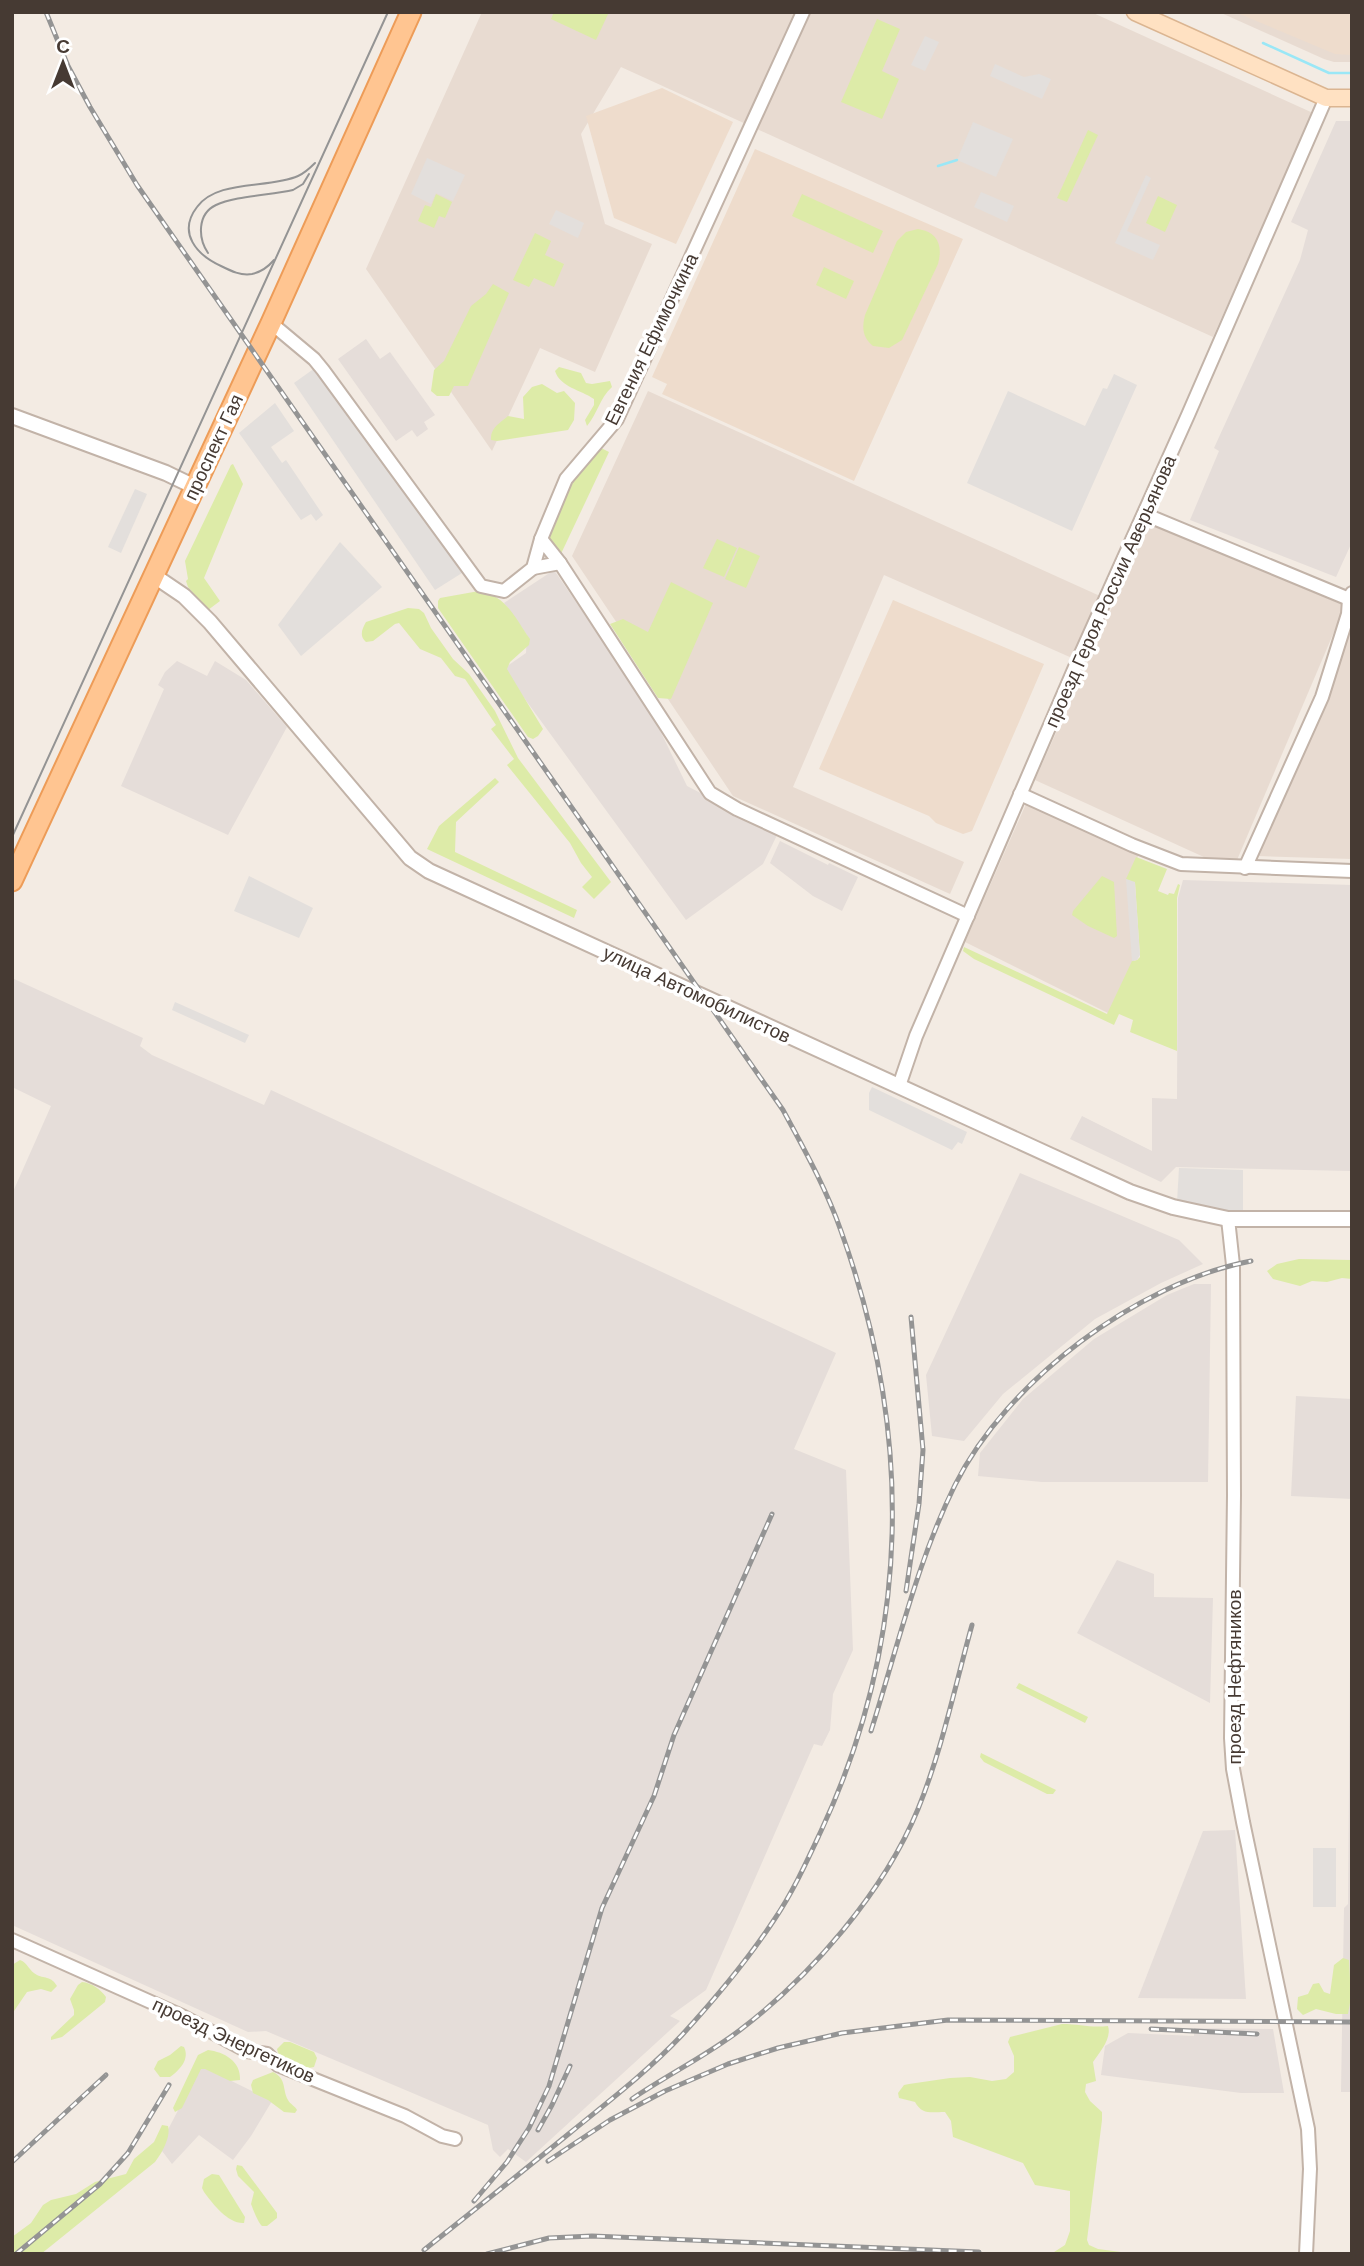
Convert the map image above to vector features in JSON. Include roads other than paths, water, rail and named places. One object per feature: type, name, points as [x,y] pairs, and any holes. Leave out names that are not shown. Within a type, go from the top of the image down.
[{"type":"main road","name":"проспект Гая","points":[[12,881],[271,323],[411,12]]},
{"type":"main road","points":[[1135,12],[1326,98],[1352,98]]},
{"type":"street","name":"Евгения Ефимочкина","points":[[533,568],[541,539],[566,479],[617,419],[803,12]]},
{"type":"street","name":"проезд Героя России Аверьянова","points":[[899,1086],[916,1036],[1020,794],[1326,98]]},
{"type":"street","points":[[271,323],[314,359],[323,370],[481,586],[504,591],[533,568],[560,563]]},
{"type":"street","points":[[12,416],[141,463],[195,487]]},
{"type":"street","points":[[1144,513],[1350,596],[1348,614],[1322,696],[1245,868]]},
{"type":"street","points":[[541,539],[560,563],[710,793],[737,809],[968,916]]},
{"type":"street","name":"улица Автомобилистов","points":[[153,575],[184,596],[210,622],[410,858],[420,865],[1130,1192],[1172,1207],[1228,1219],[1352,1219]]},
{"type":"street","points":[[1020,794],[1164,859],[1181,864],[1352,871]]},
{"type":"street","name":"проезд Нефтяников","points":[[1228,1219],[1233,1265],[1233,1769],[1308,2129],[1310,2169],[1306,2254]]},
{"type":"street","name":"проезд Энергетиков","points":[[12,1940],[182,2016],[247,2051],[267,2054],[278,2064],[405,2116],[442,2136],[456,2139]]},
{"type":"waterway","points":[[1263,43],[1329,73],[1352,73]]},
{"type":"waterway","points":[[938,166],[957,160]]},
{"type":"tram line","points":[[12,837],[388,12]]},
{"type":"tram line","points":[[274,260],[264,269],[252,274],[240,274],[221,266],[204,256],[192,242],[189,234],[191,217],[206,198],[217,192],[286,180],[298,176],[315,163]]},
{"type":"tram line","points":[[208,253],[202,240],[201,227],[202,220],[210,209],[233,200],[293,190],[303,184],[309,174]]},
{"type":"railway","points":[[46,12],[68,66],[137,185],[783,1110],[822,1184],[841,1231],[865,1306],[881,1382],[890,1457],[892,1533],[886,1608],[873,1683],[851,1757],[821,1831],[794,1887],[742,1965],[669,2048],[614,2097],[424,2250]]},
{"type":"railway","points":[[871,1731],[908,1606],[942,1514],[978,1446],[1007,1409],[1041,1374],[1080,1342],[1121,1314],[1164,1291],[1208,1273],[1251,1261]]},
{"type":"railway","points":[[906,1591],[919,1504],[923,1450],[911,1317]]},
{"type":"railway","points":[[474,2201],[507,2162],[529,2128],[549,2086],[602,1908],[654,1796],[674,1735],[772,1514]]},
{"type":"railway","points":[[632,2099],[727,2039],[767,2008],[819,1958],[865,1901],[904,1840],[927,1787],[972,1625]]},
{"type":"railway","points":[[548,2161],[610,2120],[665,2091],[728,2064],[778,2048],[842,2033],[948,2020],[1352,2022]]},
{"type":"railway","points":[[1151,2029],[1257,2034]]},
{"type":"railway","points":[[538,2130],[570,2066]]},
{"type":"railway","points":[[12,2162],[106,2075]]},
{"type":"railway","points":[[16,2254],[100,2184],[128,2153],[169,2085]]},
{"type":"railway","points":[[487,2254],[549,2238],[592,2236],[979,2252]]}]
